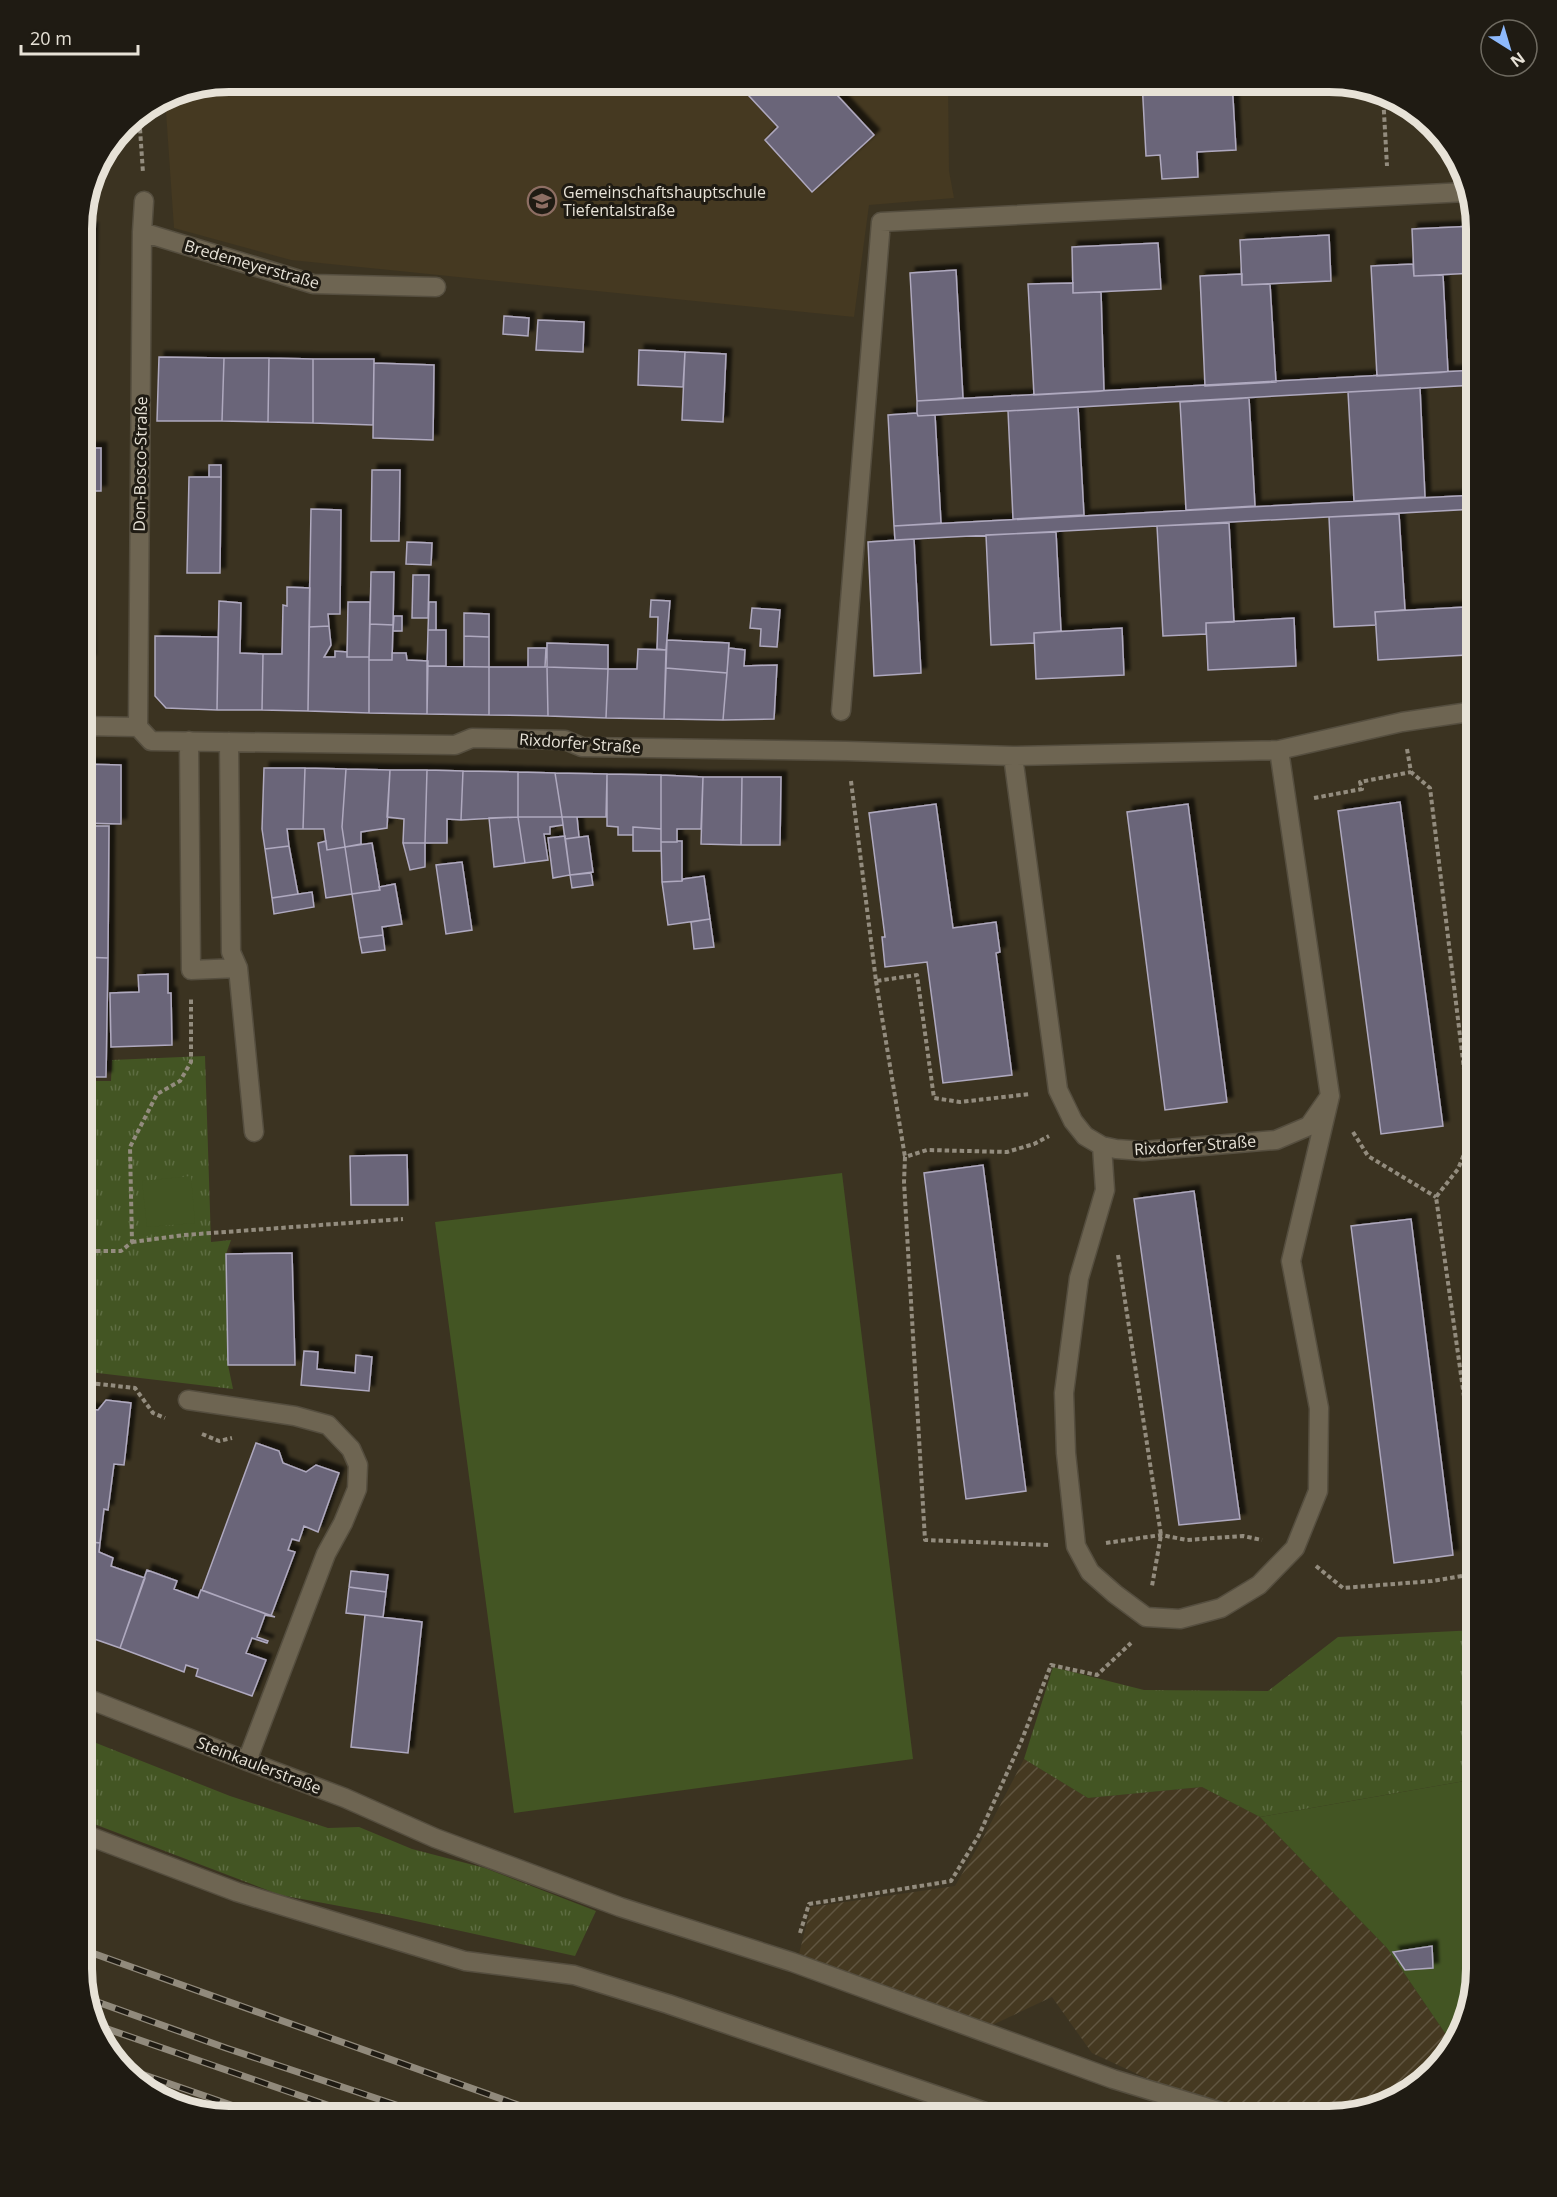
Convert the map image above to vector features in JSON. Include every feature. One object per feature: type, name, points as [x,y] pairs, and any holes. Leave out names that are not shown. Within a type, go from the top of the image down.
[{"type":"street","points":[[842,711],[881,222],[1461,192]]},
{"type":"street","name":"Don-Bosco-Straße","points":[[138,727],[144,201]]},
{"type":"street","name":"Bredemeyerstraße","points":[[142,232],[314,284],[436,287]]},
{"type":"street","name":"Rixdorfer Straße","points":[[92,726],[138,727],[151,741],[455,745],[472,738],[484,738],[565,740],[582,747],[1013,756],[1279,750],[1402,722],[1466,712]]},
{"type":"street","points":[[189,741],[191,970],[238,968]]},
{"type":"street","points":[[230,742],[231,952],[238,968],[254,1132]]},
{"type":"street","points":[[1102,1146],[1105,1190],[1079,1278],[1064,1393],[1065,1453],[1076,1546],[1090,1572],[1146,1617],[1180,1619],[1221,1608],[1259,1586],[1295,1548],[1318,1491],[1319,1408],[1291,1261],[1330,1096],[1279,750]]},
{"type":"street","name":"Rixdorfer Straße","points":[[1013,756],[1058,1090],[1073,1121],[1085,1136],[1102,1146],[1143,1151],[1276,1140],[1309,1126],[1330,1096]]},
{"type":"street","points":[[188,1400],[295,1416],[328,1425],[351,1449],[358,1465],[357,1489],[343,1523],[326,1554],[247,1761]]},
{"type":"street","name":"Steinkaulerstraße","points":[[92,1700],[345,1798],[435,1838],[620,1907],[792,1962],[1113,2079],[1202,2106]]},
{"type":"street","points":[[92,1837],[237,1892],[465,1961],[574,1976],[668,2004],[967,2106]]},
{"type":"path","points":[[1383,103],[1389,195]]},
{"type":"path","points":[[140,124],[144,201]]},
{"type":"path","points":[[1402,722],[1411,772],[1430,788],[1466,1085]]},
{"type":"path","points":[[847,751],[876,981],[905,1157]]},
{"type":"path","points":[[1287,803],[1362,789],[1360,782],[1411,772]]},
{"type":"path","points":[[132,1242],[130,1148],[157,1095],[180,1081],[192,1062],[191,970]]},
{"type":"path","points":[[876,981],[917,975],[934,1098],[960,1102],[1058,1090]]},
{"type":"path","points":[[1330,1096],[1368,1156],[1436,1197]]},
{"type":"path","points":[[1466,1150],[1458,1169],[1436,1197],[1466,1411]]},
{"type":"path","points":[[92,1251],[121,1251],[132,1242],[184,1235],[403,1219]]},
{"type":"path","points":[[792,1962],[808,1904],[951,1881],[979,1835],[1021,1742],[1051,1665],[1097,1675],[1131,1643],[1146,1617],[1161,1535],[1118,1254]]},
{"type":"shaded area","name":"Gemeinschaftshauptschule Tiefentalstraße","points":[[229,92],[948,92],[949,171],[954,198],[869,205],[854,317],[291,260],[174,228],[166,107],[202,94]]},
{"type":"shaded area","points":[[1024,1759],[1088,1798],[1202,1787],[1260,1817],[1387,1948],[1447,2037],[1437,2052],[1412,2077],[1381,2095],[1364,2101],[1328,2106],[1233,2106],[1161,2085],[1092,2053],[1052,1997],[990,2026],[799,1954],[811,1907],[955,1886]]},
{"type":"green space","points":[[205,1056],[211,1242],[231,1240],[226,1254],[228,1365],[233,1389],[92,1372],[92,1081],[111,1081],[112,1060]]},
{"type":"green space","points":[[842,1173],[913,1759],[514,1813],[435,1222]]},
{"type":"green space","points":[[191,1176],[195,1223],[147,1227],[142,1181]]},
{"type":"green space","points":[[1466,1631],[1466,1781],[1260,1817],[1202,1787],[1088,1798],[1024,1759],[1053,1667],[1144,1690],[1268,1691],[1338,1637]]},
{"type":"green space","points":[[92,1741],[230,1796],[328,1828],[359,1827],[412,1849],[485,1868],[596,1911],[575,1956],[388,1915],[280,1895],[92,1823]]},
{"type":"green space","points":[[1466,1781],[1466,1968],[1461,2004],[1447,2037],[1387,1948],[1260,1817]]},
{"type":"building","points":[[745,92],[834,92],[874,135],[812,192],[765,140],[778,127]]},
{"type":"building","points":[[1143,92],[1233,92],[1236,150],[1197,152],[1198,177],[1162,179],[1160,155],[1146,156]]},
{"type":"building","points":[[1466,226],[1466,273],[1414,276],[1412,229]]},
{"type":"building","points":[[1329,235],[1331,281],[1242,285],[1240,240]]},
{"type":"building","points":[[1158,243],[1161,289],[1073,293],[1072,247]]},
{"type":"building","points":[[1413,264],[1414,276],[1443,275],[1448,372],[1377,376],[1371,266]]},
{"type":"building","points":[[956,270],[963,398],[917,401],[910,273]]},
{"type":"building","points":[[1242,274],[1242,285],[1270,284],[1276,382],[1205,386],[1200,276]]},
{"type":"building","points":[[1073,283],[1073,293],[1101,292],[1104,391],[1034,395],[1028,284]]},
{"type":"building","points":[[504,316],[529,318],[528,336],[503,334]]},
{"type":"building","points":[[538,320],[584,322],[583,352],[536,350]]},
{"type":"building","points":[[639,350],[685,352],[683,387],[638,385]]},
{"type":"building","points":[[685,352],[726,354],[723,422],[682,420]]},
{"type":"building","points":[[159,357],[224,358],[222,421],[157,421]]},
{"type":"building","points":[[224,358],[269,358],[268,422],[222,421]]},
{"type":"building","points":[[269,358],[313,359],[313,423],[268,422]]},
{"type":"building","points":[[313,359],[374,359],[373,425],[313,423]]},
{"type":"building","points":[[374,363],[434,365],[433,440],[373,438]]},
{"type":"building","points":[[1466,371],[1466,386],[918,416],[917,401]]},
{"type":"building","points":[[1420,388],[1425,497],[1354,501],[1348,392]]},
{"type":"building","points":[[1249,398],[1255,506],[1186,510],[1180,402]]},
{"type":"building","points":[[1078,407],[1084,515],[1013,519],[1008,411]]},
{"type":"building","points":[[917,413],[918,416],[935,415],[941,523],[894,526],[888,415]]},
{"type":"building","points":[[92,448],[101,448],[101,491],[92,491]]},
{"type":"building","points":[[209,465],[221,465],[221,477],[209,477]]},
{"type":"building","points":[[372,470],[400,470],[399,541],[371,541]]},
{"type":"building","points":[[189,477],[221,477],[220,573],[187,573]]},
{"type":"building","points":[[1466,496],[1466,510],[895,540],[894,526]]},
{"type":"building","points":[[311,509],[341,510],[340,614],[328,614],[329,626],[309,627]]},
{"type":"building","points":[[1399,514],[1405,610],[1375,612],[1376,625],[1334,627],[1329,517]]},
{"type":"building","points":[[1229,523],[1234,622],[1206,623],[1206,634],[1163,636],[1157,526]]},
{"type":"building","points":[[1056,532],[1061,631],[1034,633],[1034,643],[991,645],[986,535]]},
{"type":"building","points":[[914,539],[921,673],[874,676],[868,542]]},
{"type":"building","points":[[407,542],[432,543],[431,565],[406,564]]},
{"type":"building","points":[[371,572],[394,572],[393,625],[370,624]]},
{"type":"building","points":[[413,575],[429,575],[428,618],[412,618]]},
{"type":"building","points":[[287,587],[310,588],[308,711],[262,710],[263,654],[282,654],[283,605],[287,606]]},
{"type":"building","points":[[651,600],[670,601],[666,650],[657,649],[658,617],[650,617]]},
{"type":"building","points":[[219,601],[241,603],[240,653],[263,654],[262,710],[217,710]]},
{"type":"building","points":[[348,602],[370,602],[369,657],[347,657]]},
{"type":"building","points":[[429,602],[436,602],[436,630],[428,630]]},
{"type":"building","points":[[1465,607],[1466,655],[1378,660],[1375,612]]},
{"type":"building","points":[[752,608],[780,610],[777,647],[760,646],[761,629],[750,628]]},
{"type":"building","points":[[464,613],[489,614],[489,637],[464,636]]},
{"type":"building","points":[[394,616],[402,616],[402,631],[393,631]]},
{"type":"building","points":[[1294,618],[1296,666],[1208,670],[1206,623]]},
{"type":"building","points":[[370,624],[393,625],[392,660],[369,660]]},
{"type":"building","points":[[329,626],[331,645],[324,657],[335,657],[335,651],[347,652],[347,657],[369,657],[369,713],[308,711],[309,627]]},
{"type":"building","points":[[1122,628],[1124,675],[1036,679],[1034,633]]},
{"type":"building","points":[[428,630],[446,630],[446,666],[427,666]]},
{"type":"building","points":[[155,636],[218,637],[217,710],[166,708],[155,696]]},
{"type":"building","points":[[464,636],[489,637],[489,667],[464,667]]},
{"type":"building","points":[[667,640],[729,643],[727,673],[666,668]]},
{"type":"building","points":[[547,643],[608,645],[608,669],[547,667]]},
{"type":"building","points":[[528,648],[546,648],[545,667],[528,667]]},
{"type":"building","points":[[729,648],[745,650],[744,666],[777,665],[774,719],[723,720]]},
{"type":"building","points":[[638,649],[666,650],[664,719],[606,718],[608,669],[637,669]]},
{"type":"building","points":[[392,653],[406,653],[407,660],[428,661],[427,714],[369,713],[369,660],[392,660]]},
{"type":"building","points":[[427,666],[489,667],[489,715],[427,714]]},
{"type":"building","points":[[489,667],[547,667],[548,716],[489,715]]},
{"type":"building","points":[[547,667],[608,669],[606,718],[548,716]]},
{"type":"building","points":[[666,668],[727,673],[723,720],[664,719]]},
{"type":"building","points":[[92,764],[121,765],[121,824],[92,823]]},
{"type":"building","points":[[264,768],[305,768],[303,829],[287,829],[289,846],[265,849],[262,829]]},
{"type":"building","points":[[305,768],[346,769],[342,827],[345,847],[327,850],[324,829],[303,829]]},
{"type":"building","points":[[346,769],[390,770],[387,828],[361,832],[361,844],[345,847],[342,827]]},
{"type":"building","points":[[390,770],[427,770],[425,843],[403,843],[404,819],[387,817]]},
{"type":"building","points":[[427,770],[463,771],[461,820],[447,819],[447,843],[425,843]]},
{"type":"building","points":[[463,771],[518,772],[518,817],[461,820]]},
{"type":"building","points":[[518,772],[555,773],[562,817],[518,817]]},
{"type":"building","points":[[555,773],[607,774],[606,817],[562,817]]},
{"type":"building","points":[[607,774],[661,775],[661,829],[633,827],[633,835],[618,835],[618,827],[607,826]]},
{"type":"building","points":[[661,775],[703,777],[701,829],[677,829],[677,842],[661,842]]},
{"type":"building","points":[[703,777],[742,777],[741,845],[701,844]]},
{"type":"building","points":[[742,777],[781,777],[780,845],[741,845]]},
{"type":"building","points":[[1400,802],[1443,1126],[1381,1134],[1338,811]]},
{"type":"building","points":[[936,804],[953,928],[996,922],[1000,952],[996,953],[1012,1075],[943,1083],[927,962],[885,967],[882,937],[885,937],[869,813]]},
{"type":"building","points":[[1188,804],[1227,1102],[1165,1110],[1127,812]]},
{"type":"building","points":[[518,817],[525,863],[494,867],[489,818]]},
{"type":"building","points":[[518,817],[562,817],[563,825],[550,827],[550,834],[544,834],[548,860],[525,863]]},
{"type":"building","points":[[562,817],[577,817],[579,837],[565,839]]},
{"type":"building","points":[[92,826],[109,826],[108,958],[92,957]]},
{"type":"building","points":[[633,827],[661,829],[661,851],[633,851]]},
{"type":"building","points":[[565,836],[570,875],[553,878],[548,838]]},
{"type":"building","points":[[588,836],[593,872],[570,875],[565,839]]},
{"type":"building","points":[[326,841],[327,850],[345,847],[352,894],[326,898],[318,843]]},
{"type":"building","points":[[682,841],[682,881],[662,882],[661,842]]},
{"type":"building","points":[[372,843],[380,890],[352,894],[345,847]]},
{"type":"building","points":[[403,843],[425,843],[425,867],[410,870]]},
{"type":"building","points":[[289,846],[298,894],[272,898],[265,849]]},
{"type":"building","points":[[462,862],[472,930],[446,934],[436,865]]},
{"type":"building","points":[[591,873],[593,885],[572,888],[570,875]]},
{"type":"building","points":[[704,876],[710,919],[668,925],[662,882],[682,881]]},
{"type":"building","points":[[395,884],[402,924],[382,927],[383,935],[359,938],[352,894],[380,890],[379,887]]},
{"type":"building","points":[[312,892],[314,907],[274,914],[272,898]]},
{"type":"building","points":[[710,919],[714,947],[694,949],[691,922]]},
{"type":"building","points":[[383,935],[385,950],[362,953],[359,938]]},
{"type":"building","points":[[92,957],[108,958],[106,1077],[92,1077]]},
{"type":"building","points":[[168,974],[168,993],[171,993],[172,1045],[111,1047],[110,993],[139,992],[138,975]]},
{"type":"building","points":[[407,1155],[408,1205],[351,1205],[350,1156]]},
{"type":"building","points":[[983,1165],[1026,1491],[966,1499],[924,1173]]},
{"type":"building","points":[[1194,1191],[1240,1519],[1179,1525],[1134,1199]]},
{"type":"building","points":[[1411,1219],[1453,1555],[1394,1563],[1351,1226]]},
{"type":"building","points":[[292,1253],[295,1365],[228,1365],[226,1254]]},
{"type":"building","points":[[304,1351],[318,1352],[317,1369],[355,1373],[356,1355],[372,1357],[369,1391],[301,1385]]},
{"type":"building","points":[[106,1400],[131,1403],[124,1465],[114,1464],[108,1510],[104,1509],[100,1543],[92,1542],[92,1409],[98,1410]]},
{"type":"building","points":[[256,1443],[279,1451],[283,1463],[306,1472],[316,1465],[339,1473],[318,1532],[304,1526],[299,1541],[292,1539],[288,1550],[295,1552],[271,1616],[202,1590]]},
{"type":"building","points":[[92,1542],[100,1543],[99,1552],[113,1558],[111,1566],[145,1578],[120,1648],[92,1638]]},
{"type":"building","points":[[147,1570],[177,1581],[174,1589],[198,1598],[201,1590],[275,1617],[265,1615],[257,1637],[268,1641],[267,1643],[252,1638],[246,1653],[266,1660],[252,1696],[196,1676],[198,1669],[186,1665],[184,1672],[120,1648]]},
{"type":"building","points":[[351,1571],[388,1575],[386,1592],[349,1587]]},
{"type":"building","points":[[349,1587],[386,1592],[383,1617],[346,1613]]},
{"type":"building","points":[[365,1615],[422,1622],[408,1753],[351,1747]]},
{"type":"building","points":[[1432,1946],[1433,1968],[1405,1970],[1393,1952]]},
{"type":"railway","points":[[92,1953],[519,2105]]},
{"type":"railway","points":[[96,2001],[397,2105]]},
{"type":"railway","points":[[106,2028],[327,2105]]},
{"type":"railway","points":[[142,2074],[231,2105]]},
{"type":"place","name":"Gemeinschaftshauptschule Tiefentalstraße","points":[[542,201]]}]
